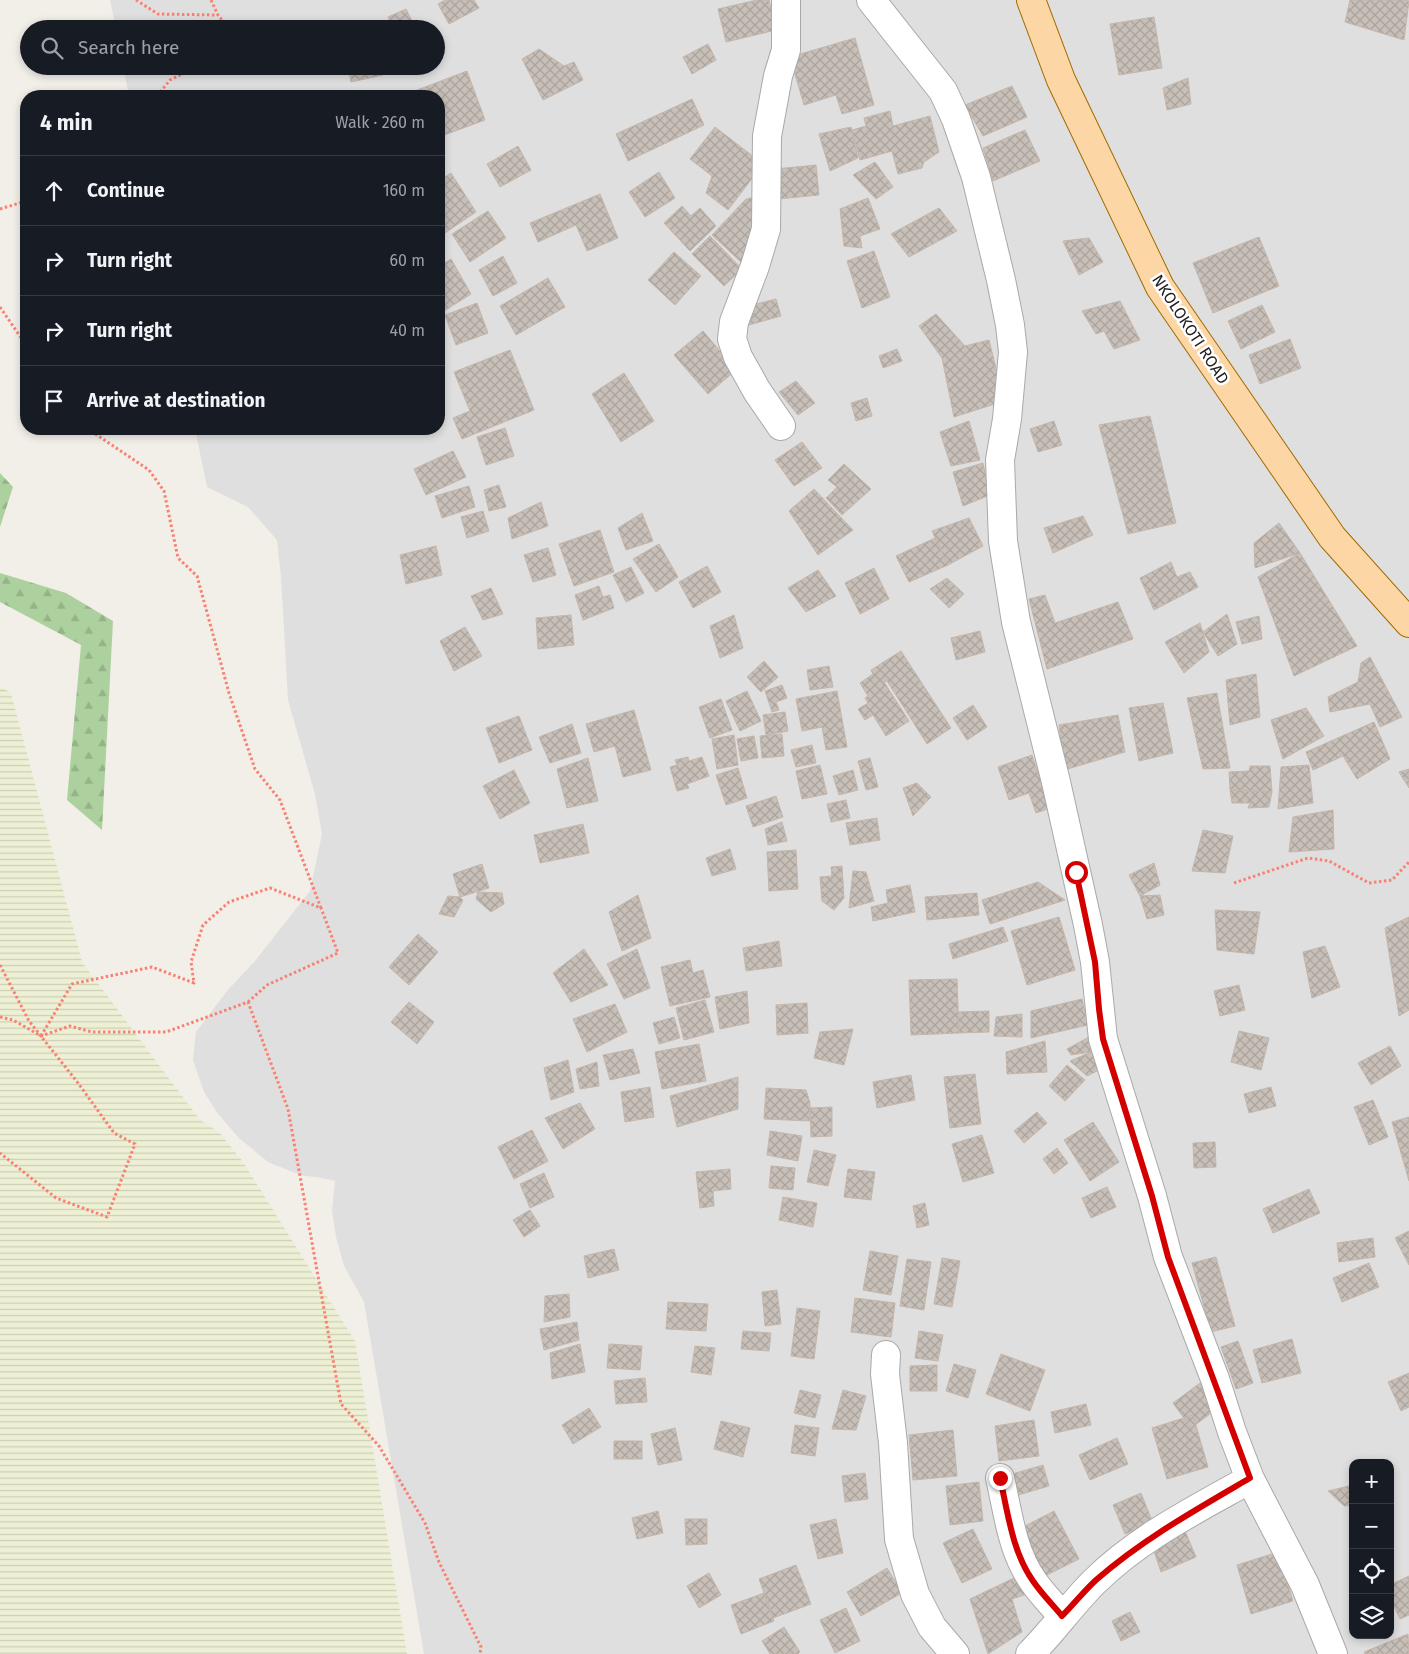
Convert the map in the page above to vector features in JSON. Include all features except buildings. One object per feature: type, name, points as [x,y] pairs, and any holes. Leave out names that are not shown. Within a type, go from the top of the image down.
[{"type":"main road","name":"NKOLOKOTI ROAD","points":[[1031,0],[1061,80],[1160,287],[1332,537],[1409,623]]},
{"type":"street","points":[[781,426],[757,391],[738,357],[732,339],[734,322],[755,266],[766,229],[767,136],[778,76],[786,50],[786,0]]},
{"type":"street","points":[[871,0],[943,91],[956,119],[976,178],[1001,280],[1013,352],[1007,419],[1000,460],[1003,542],[1008,580],[1016,622],[1056,782],[1088,925],[1095,962],[1103,1039],[1168,1257],[1250,1478],[1305,1585],[1333,1654]]},
{"type":"street","points":[[886,1355],[885,1374],[893,1443],[899,1539],[915,1594],[932,1627],[955,1654]]},
{"type":"street","points":[[1000,1478],[1014,1542],[1020,1558],[1032,1580],[1062,1616]]},
{"type":"street","points":[[1030,1654],[1095,1581],[1129,1553],[1168,1526],[1250,1478]]},
{"type":"path","points":[[136,0],[158,14],[218,15]]},
{"type":"path","points":[[211,0],[222,20]]},
{"type":"path","points":[[162,90],[170,80],[180,75]]},
{"type":"path","points":[[0,209],[20,203]]},
{"type":"path","points":[[0,307],[20,335]]},
{"type":"path","points":[[0,1017],[13,1020],[41,1036],[70,1026],[92,1032],[166,1032],[248,1002],[267,985],[338,953],[280,800],[255,769],[230,693],[197,576],[178,558],[164,491],[149,470],[97,435]]},
{"type":"path","points":[[1234,883],[1308,858],[1329,861],[1369,883],[1392,880],[1409,862]]},
{"type":"path","points":[[41,1036],[72,984],[152,967],[194,983],[191,962],[203,925],[229,902],[270,888],[321,908]]},
{"type":"path","points":[[0,965],[29,1021],[78,1083],[114,1133],[135,1144],[107,1217],[56,1198],[0,1153]]},
{"type":"path","points":[[248,1002],[288,1109],[341,1404],[379,1446],[425,1523],[439,1562],[481,1647],[480,1654]]},
{"type":"shaded area","points":[[110,0],[1409,0],[1409,1654],[424,1654],[364,1302],[344,1266],[336,1237],[332,1211],[335,1181],[300,1175],[268,1162],[239,1138],[218,1114],[204,1092],[193,1060],[196,1032],[227,991],[255,961],[310,891],[322,834],[315,794],[288,700],[277,540],[248,507],[207,487],[196,435],[445,435],[445,90],[128,90],[125,75],[445,75],[445,20],[114,20]]},
{"type":"green space","points":[[0,473],[13,487],[0,527]]},
{"type":"green space","points":[[0,573],[66,593],[113,621],[102,830],[67,800],[81,645],[0,602]]},
{"type":"green space","points":[[0,686],[11,693],[82,962],[200,1120],[219,1132],[243,1162],[355,1341],[407,1654],[0,1654]]},
{"type":"route","points":[[1000,1478],[1014,1542],[1020,1558],[1032,1580],[1062,1616],[1095,1581],[1129,1553],[1168,1526],[1250,1478],[1232,1432],[1215,1379],[1168,1257],[1152,1196],[1103,1039],[1095,962],[1076,872]]}]
